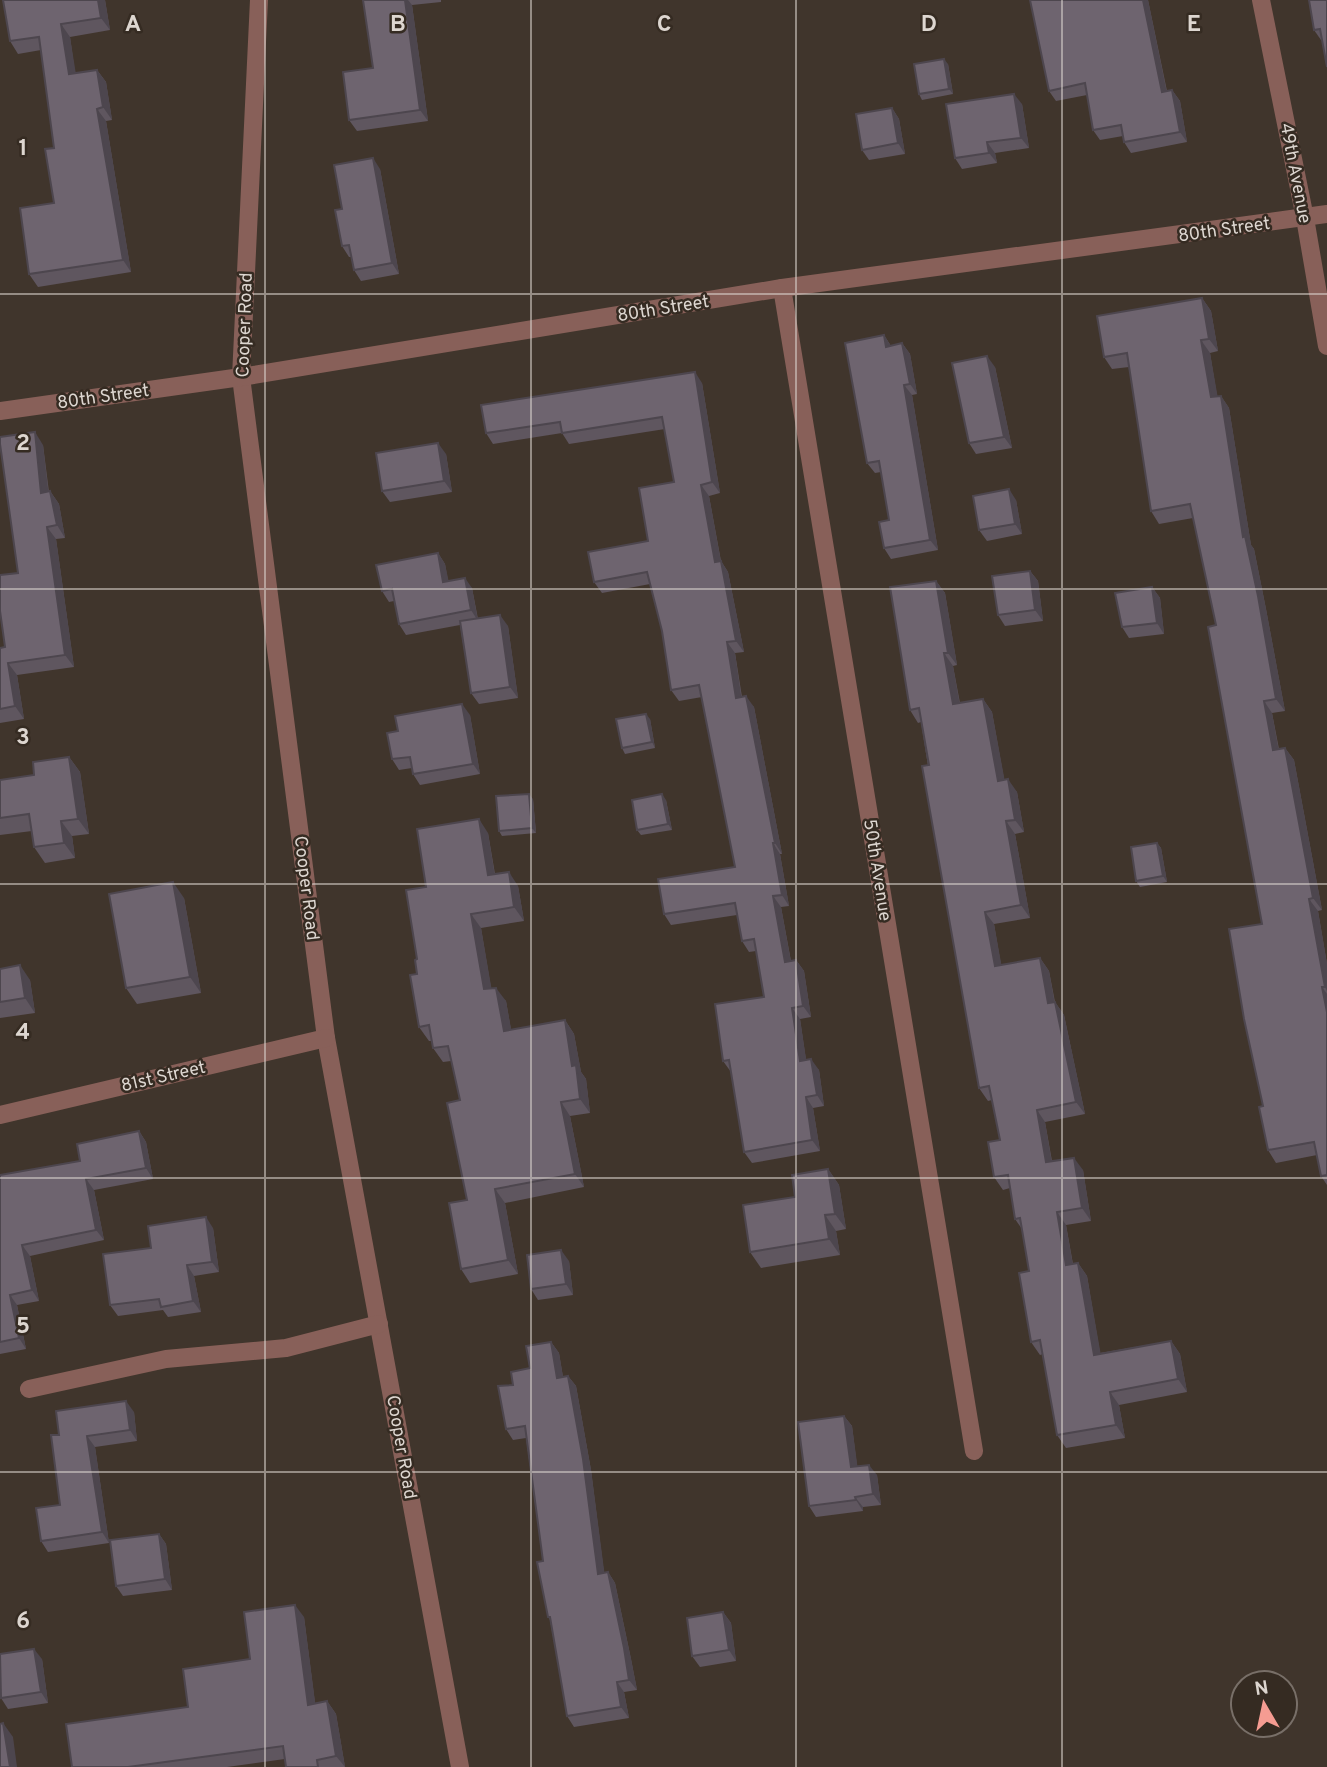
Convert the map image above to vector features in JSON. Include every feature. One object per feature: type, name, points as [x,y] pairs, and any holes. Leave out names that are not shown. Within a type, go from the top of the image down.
[{"type":"street","name":"Cooper Road","points":[[259,0],[241,377],[326,1038],[460,1767]]},
{"type":"street","name":"49th Avenue","points":[[1261,0],[1305,218],[1327,346]]},
{"type":"street","name":"80th Street","points":[[0,411],[241,377],[782,288],[1327,214]]},
{"type":"street","name":"50th Avenue","points":[[782,288],[974,1451]]},
{"type":"street","name":"81st Street","points":[[0,1115],[326,1038]]},
{"type":"street","points":[[29,1389],[166,1359],[286,1348],[379,1324]]},
{"type":"building","points":[[3,0],[98,0],[101,18],[61,24],[69,74],[97,70],[103,107],[97,109],[123,260],[29,274],[20,208],[54,203],[45,149],[54,148],[39,37],[10,41]]},
{"type":"building","points":[[363,0],[405,0],[420,110],[349,120],[343,72],[373,68]]},
{"type":"building","points":[[1030,0],[1143,0],[1162,92],[1172,90],[1180,132],[1124,142],[1121,125],[1093,130],[1085,83],[1049,91]]},
{"type":"building","points":[[1309,0],[1327,0],[1327,67],[1320,29],[1314,30]]},
{"type":"building","points":[[944,59],[949,89],[919,94],[914,64]]},
{"type":"building","points":[[1014,94],[1021,138],[987,142],[989,153],[955,158],[946,104]]},
{"type":"building","points":[[892,108],[898,143],[862,150],[856,114]]},
{"type":"building","points":[[373,158],[392,263],[354,270],[349,245],[342,246],[335,210],[342,209],[334,165]]},
{"type":"building","points":[[1202,298],[1209,339],[1201,340],[1211,397],[1221,396],[1243,537],[1245,536],[1258,596],[1276,699],[1264,701],[1273,750],[1285,748],[1313,898],[1309,899],[1327,1012],[1327,1175],[1321,1176],[1314,1142],[1268,1150],[1259,1107],[1263,1106],[1244,1019],[1229,929],[1262,924],[1208,627],[1216,625],[1190,504],[1151,511],[1127,353],[1104,357],[1097,316]]},
{"type":"building","points":[[884,335],[886,347],[902,343],[910,384],[904,385],[930,540],[884,548],[879,522],[889,520],[879,461],[867,463],[845,343]]},
{"type":"building","points":[[987,356],[1004,437],[969,443],[952,363]]},
{"type":"building","points":[[695,372],[712,482],[701,485],[715,562],[721,561],[736,641],[727,642],[736,698],[746,696],[775,843],[782,895],[773,896],[785,962],[796,960],[803,1006],[792,1008],[800,1061],[811,1059],[817,1095],[806,1097],[812,1140],[744,1152],[729,1060],[723,1061],[715,1004],[764,997],[754,939],[742,941],[735,903],[664,914],[658,879],[735,867],[699,685],[671,690],[662,631],[647,572],[594,582],[588,552],[648,541],[639,488],[674,482],[662,417],[562,433],[560,422],[486,433],[481,405]]},
{"type":"building","points":[[35,432],[41,493],[50,491],[57,525],[47,527],[65,655],[8,663],[15,706],[0,709],[0,648],[5,647],[0,611],[0,575],[18,573],[0,437]]},
{"type":"building","points":[[438,443],[444,481],[382,491],[376,453]]},
{"type":"building","points":[[1009,489],[1015,524],[979,530],[973,496]]},
{"type":"building","points":[[438,553],[443,582],[465,578],[471,610],[399,624],[392,589],[382,591],[376,565]]},
{"type":"building","points":[[1030,571],[1035,610],[998,615],[992,576]]},
{"type":"building","points":[[936,581],[953,704],[983,699],[998,781],[1008,779],[1015,820],[1006,821],[1021,905],[985,912],[995,966],[1040,958],[1048,1003],[1055,1002],[1076,1102],[1037,1110],[1046,1162],[1074,1158],[1082,1208],[1057,1212],[1066,1265],[1078,1263],[1094,1355],[1171,1341],[1178,1379],[1110,1392],[1116,1425],[1057,1435],[1040,1340],[1031,1342],[1019,1273],[1029,1271],[1020,1218],[1015,1219],[1008,1175],[994,1177],[988,1142],[1000,1140],[989,1086],[979,1088],[922,766],[929,765],[919,708],[910,710],[890,587]]},
{"type":"building","points":[[1152,587],[1157,623],[1122,627],[1115,593]]},
{"type":"building","points":[[500,615],[510,687],[471,693],[460,621]]},
{"type":"building","points":[[462,704],[473,764],[413,774],[410,757],[392,759],[387,733],[398,731],[395,716]]},
{"type":"building","points":[[646,714],[652,742],[622,748],[616,719]]},
{"type":"building","points":[[69,757],[78,819],[61,821],[64,843],[34,847],[29,814],[0,818],[0,780],[34,775],[33,762]]},
{"type":"building","points":[[529,794],[532,828],[499,831],[496,796]]},
{"type":"building","points":[[662,794],[668,824],[637,830],[632,800]]},
{"type":"building","points":[[479,819],[488,875],[509,872],[514,907],[471,914],[484,989],[496,988],[504,1031],[565,1020],[572,1066],[576,1065],[580,1099],[561,1102],[575,1174],[495,1189],[508,1260],[461,1269],[449,1203],[467,1200],[447,1103],[460,1100],[448,1046],[433,1048],[429,1025],[419,1027],[410,975],[417,974],[417,959],[406,890],[426,887],[417,829]]},
{"type":"building","points":[[1157,843],[1163,876],[1136,881],[1131,847]]},
{"type":"building","points":[[173,882],[190,977],[126,988],[109,894]]},
{"type":"building","points":[[20,965],[25,998],[0,1002],[0,969]]},
{"type":"building","points":[[139,1131],[146,1168],[86,1179],[96,1230],[22,1245],[32,1290],[10,1295],[19,1338],[0,1342],[0,1175],[80,1161],[77,1144]]},
{"type":"building","points":[[828,1169],[835,1214],[825,1215],[829,1239],[750,1252],[743,1205],[795,1197],[792,1175]]},
{"type":"building","points":[[206,1217],[212,1262],[187,1265],[193,1301],[161,1307],[159,1299],[110,1305],[103,1254],[151,1248],[148,1226]]},
{"type":"building","points":[[561,1250],[566,1284],[531,1289],[527,1255]]},
{"type":"building","points":[[551,1342],[557,1378],[568,1376],[583,1459],[598,1574],[608,1572],[629,1680],[617,1682],[621,1707],[567,1716],[550,1617],[537,1562],[543,1561],[525,1426],[506,1429],[498,1386],[513,1385],[511,1372],[530,1368],[526,1346]]},
{"type":"building","points":[[126,1401],[130,1430],[87,1436],[102,1532],[41,1541],[36,1508],[60,1505],[51,1435],[59,1435],[56,1411]]},
{"type":"building","points":[[844,1416],[851,1467],[869,1465],[873,1494],[855,1497],[856,1500],[809,1506],[798,1422]]},
{"type":"building","points":[[159,1534],[165,1579],[116,1586],[110,1540]]},
{"type":"building","points":[[295,1605],[308,1705],[327,1701],[336,1756],[317,1760],[318,1767],[286,1767],[283,1746],[128,1767],[72,1767],[66,1724],[188,1707],[183,1669],[250,1659],[244,1612]]},
{"type":"building","points":[[723,1612],[729,1650],[692,1656],[687,1618]]},
{"type":"building","points":[[34,1649],[41,1692],[1,1698],[0,1654]]},
{"type":"building","points":[[3,1723],[10,1767],[0,1767],[0,1724]]}]
